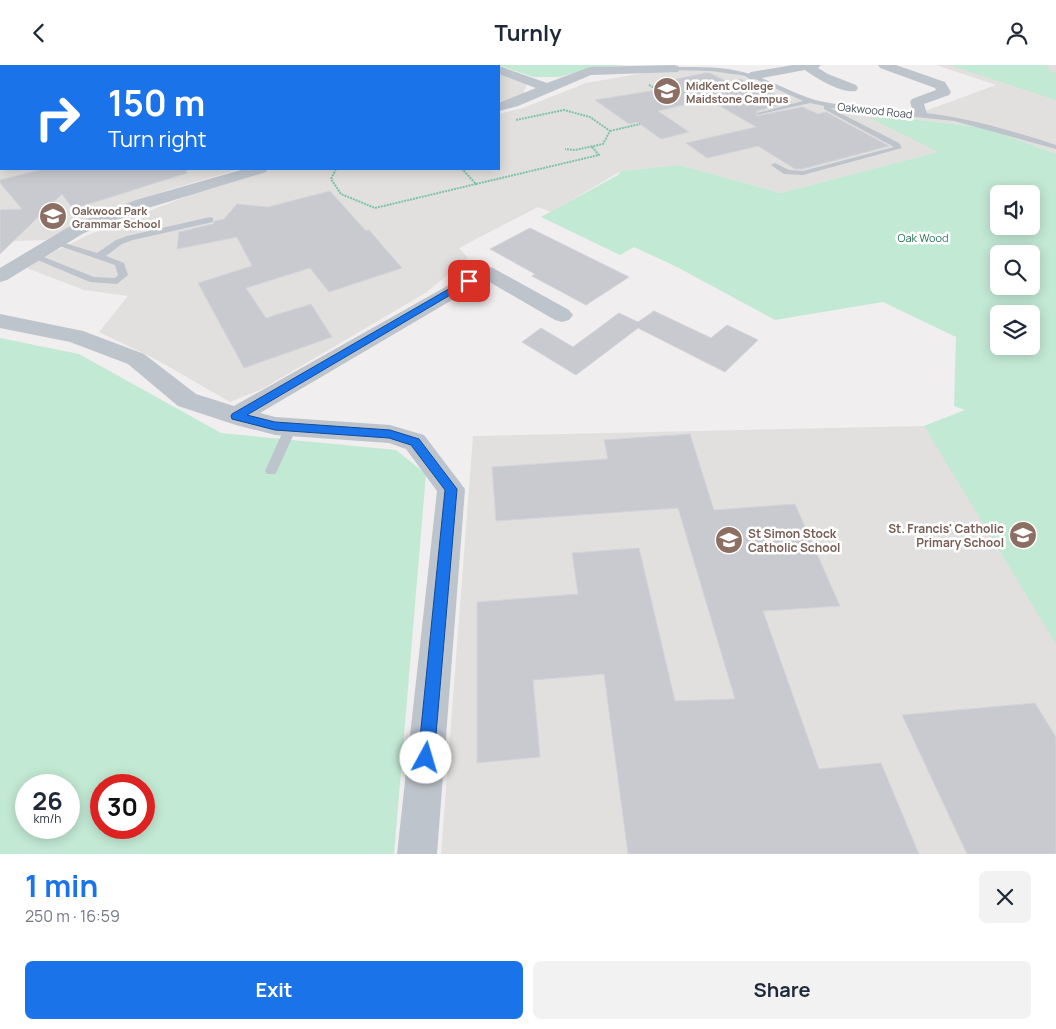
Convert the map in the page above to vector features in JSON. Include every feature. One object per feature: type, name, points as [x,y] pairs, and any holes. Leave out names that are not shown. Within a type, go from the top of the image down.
[{"type":"street","points":[[884,65],[955,90]]},
{"type":"street","points":[[751,76],[812,66],[823,77],[851,88]]},
{"type":"street","points":[[623,83],[674,73],[674,69]]},
{"type":"street","name":"Oakwood Road","points":[[500,107],[590,71],[674,69]]},
{"type":"street","points":[[500,70],[549,88]]},
{"type":"street","points":[[570,78],[598,84]]},
{"type":"street","points":[[920,114],[917,102],[944,92],[940,85]]},
{"type":"street","points":[[0,276],[78,229],[142,204],[257,170]]},
{"type":"street","points":[[236,416],[486,272],[562,315]]},
{"type":"street","points":[[0,321],[75,336],[136,359],[187,400],[236,416],[275,426],[390,434],[415,442],[451,489],[417,854]]},
{"type":"lane","name":"Oakwood Road","points":[[674,69],[736,71],[814,102],[862,111],[920,114],[1000,129],[1056,147]]},
{"type":"lane","points":[[759,114],[814,102],[892,142],[898,148],[803,173],[787,173],[775,165]]},
{"type":"lane","points":[[98,257],[119,241],[210,220]]},
{"type":"lane","points":[[33,256],[94,280],[117,281],[123,275],[119,263],[55,243]]},
{"type":"lane","points":[[270,471],[290,427]]},
{"type":"path","points":[[639,80],[672,96]]},
{"type":"path","points":[[508,122],[564,110],[590,117],[610,131]]},
{"type":"path","points":[[565,149],[575,150],[603,144],[610,131],[640,124]]},
{"type":"path","points":[[336,170],[331,179],[341,195],[375,208],[599,155],[592,147]]},
{"type":"path","points":[[463,170],[476,184]]},
{"type":"shaded area","points":[[936,65],[1056,65],[1056,154],[987,128],[902,118],[872,118],[939,152],[781,193],[679,165],[621,171],[551,212],[538,207],[459,248],[468,258],[427,292],[262,389],[230,402],[157,360],[99,332],[128,296],[84,290],[24,267],[88,235],[228,180],[271,170],[500,170],[500,114],[523,108],[586,83],[650,72],[717,68],[819,101],[859,108],[928,110],[996,85]]},
{"type":"shaded area","points":[[500,74],[527,84],[522,96],[500,104]]},
{"type":"shaded area","name":"Oakwood Park Grammar School","points":[[0,170],[237,170],[165,191],[46,240],[13,241],[0,247]]},
{"type":"shaded area","name":"St Simon Stock Catholic School","points":[[1056,261],[1056,854],[441,854],[473,436],[924,426],[980,405],[990,306],[990,355],[1040,355],[1040,305],[990,305],[991,296],[1040,295],[1040,277]]},
{"type":"green space","points":[[500,65],[627,65],[593,68],[559,77],[533,77]]},
{"type":"green space","points":[[949,65],[1046,65],[1052,72],[1056,73],[1056,100]]},
{"type":"green space","name":"Oak Wood","points":[[870,118],[902,118],[987,128],[1056,154],[1056,644],[924,426],[965,410],[954,406],[956,337],[883,302],[775,320],[677,267],[634,247],[620,255],[541,217],[618,175],[621,171],[679,165],[781,193],[938,152]]},
{"type":"green space","points":[[0,338],[79,354],[221,433],[396,450],[426,474],[394,854],[0,854]]},
{"type":"building","points":[[710,73],[730,83],[740,79],[792,102],[757,111],[756,116],[802,107],[818,114],[826,112],[889,146],[802,169],[795,169],[758,146],[707,158],[686,143],[756,127],[708,99],[658,111],[689,132],[661,139],[637,122],[629,124],[595,100],[681,86],[672,80]]},
{"type":"building","points":[[40,170],[186,170],[187,173],[73,209],[62,194],[0,254],[0,210],[22,209],[0,183],[0,180]]},
{"type":"building","points":[[330,191],[366,231],[369,230],[402,268],[329,292],[310,268],[246,288],[266,318],[311,304],[332,337],[244,368],[198,283],[252,266],[237,237],[177,249],[179,232],[213,224],[215,221],[224,219],[237,204],[268,207]]},
{"type":"building","points":[[530,228],[629,277],[586,305],[532,276],[535,274],[490,249]]},
{"type":"building","points":[[654,311],[711,338],[727,325],[758,340],[725,372],[638,328],[576,375],[522,342],[541,328],[573,347],[619,313],[638,322]]},
{"type":"building","points":[[690,434],[714,510],[795,504],[840,606],[763,611],[819,769],[881,763],[919,854],[628,854],[604,674],[533,680],[540,757],[477,763],[477,602],[578,594],[572,553],[639,548],[675,701],[735,699],[678,508],[496,521],[492,467],[608,459],[604,440]]},
{"type":"building","points":[[1035,703],[1056,737],[1056,854],[967,854],[902,715]]},
{"type":"place","name":"MidKent College Maidstone Campus","points":[[667,91]]},
{"type":"place","name":"Oakwood Park Grammar School","points":[[53,216]]},
{"type":"place","name":"St. Francis' Catholic Primary School","points":[[1023,535]]},
{"type":"place","name":"St Simon Stock Catholic School","points":[[729,540]]},
{"type":"route","points":[[426,758],[451,489],[415,442],[390,434],[275,426],[236,416],[469,281]]}]
